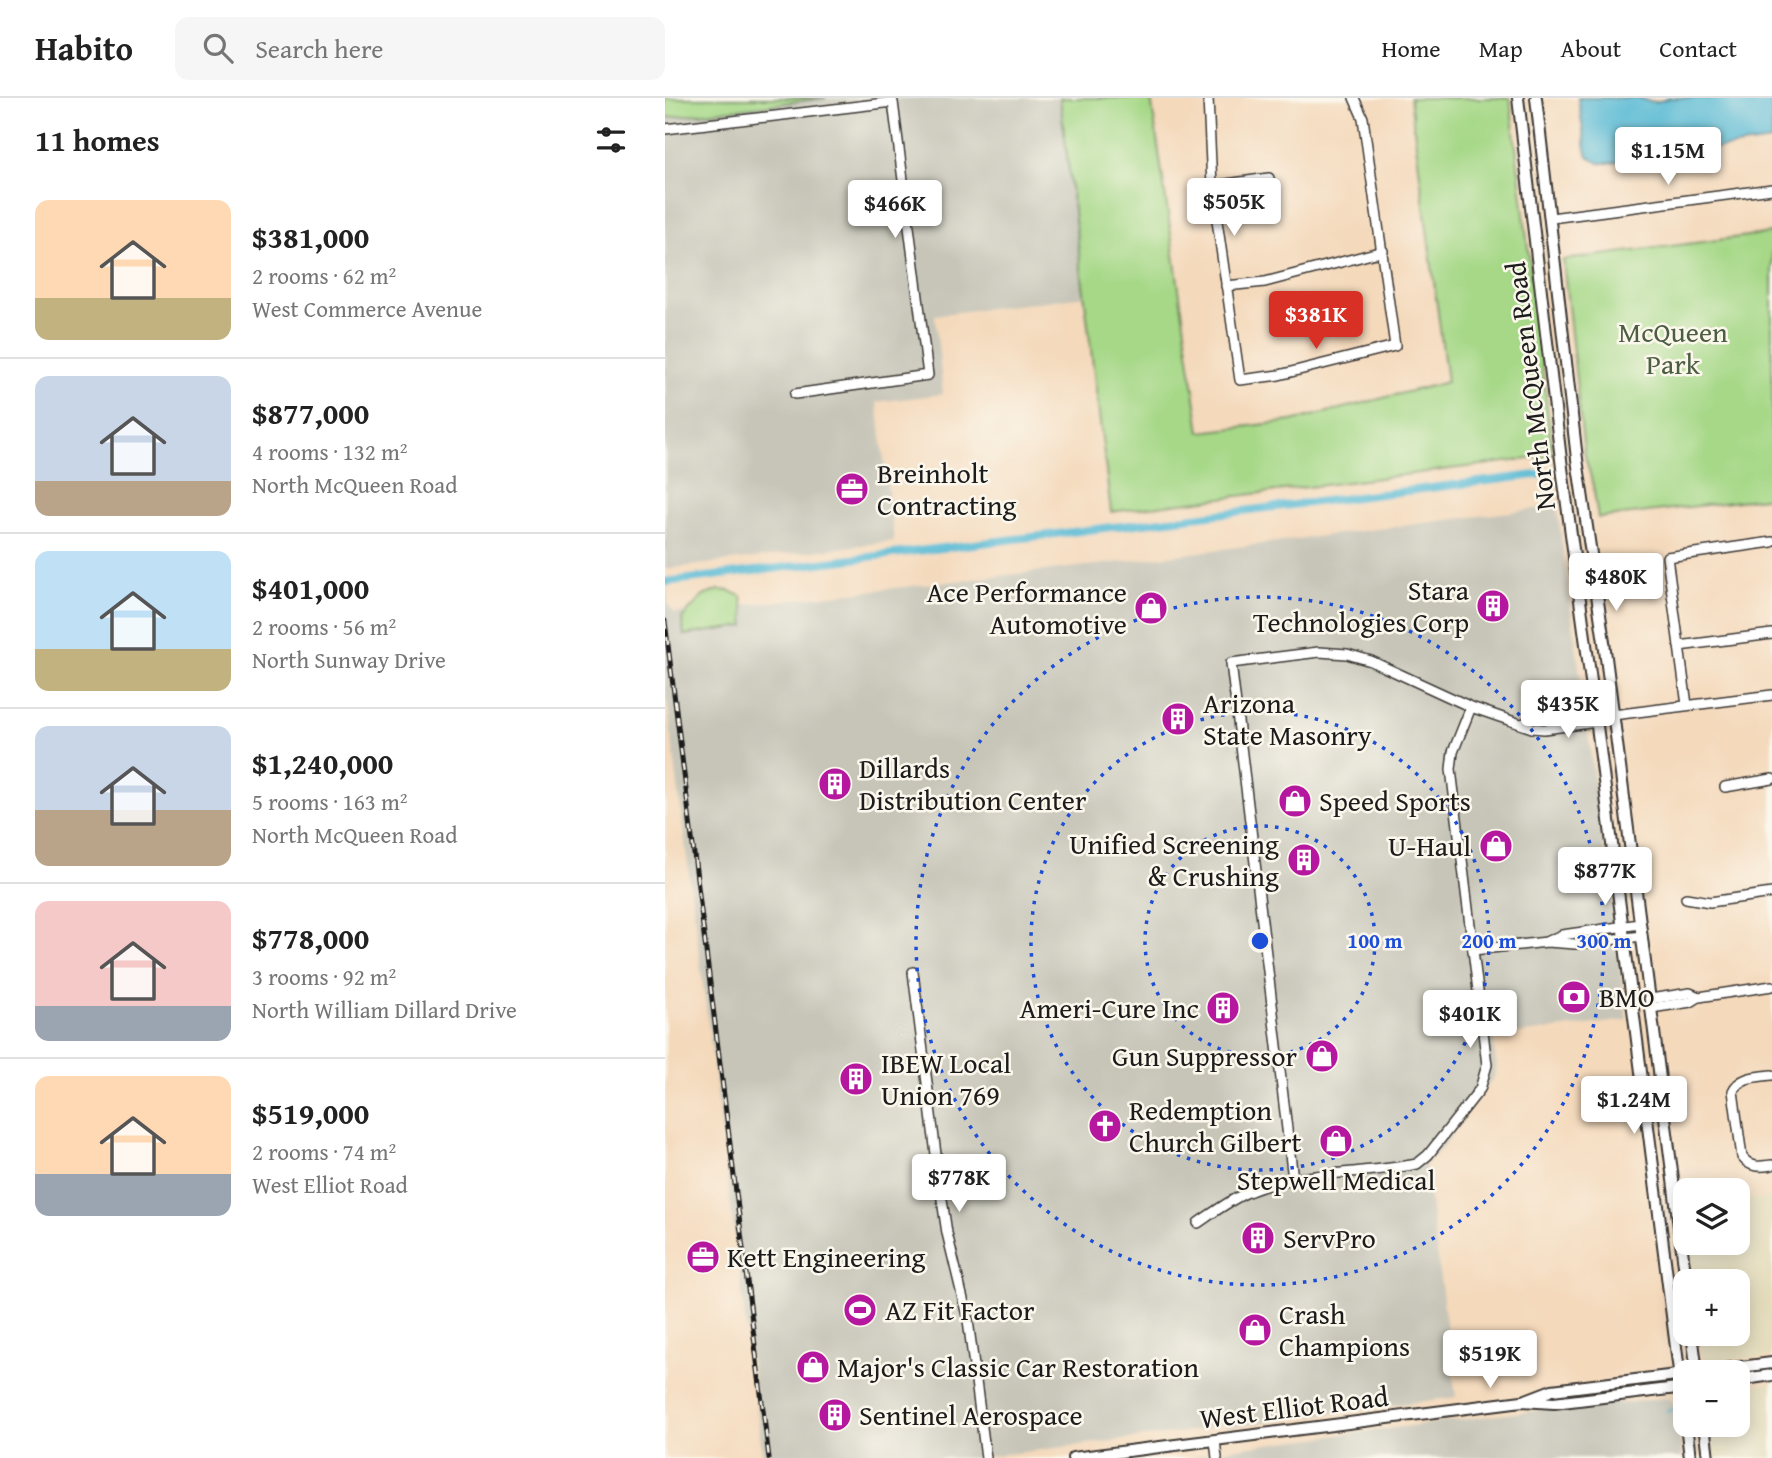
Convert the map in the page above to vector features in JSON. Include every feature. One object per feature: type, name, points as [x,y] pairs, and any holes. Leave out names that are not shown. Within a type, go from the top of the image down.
[{"type":"main road","name":"North McQueen Road","points":[[1518,98],[1562,468],[1680,1360]]},
{"type":"main road","name":"North McQueen Road","points":[[1536,98],[1579,466],[1684,1269]]},
{"type":"main road","points":[[1542,292],[1560,290]]},
{"type":"main road","points":[[1562,468],[1579,466]]},
{"type":"main road","points":[[1652,1153],[1669,1151]]},
{"type":"main road","points":[[1750,1366],[1772,1363]]},
{"type":"main road","points":[[1750,1378],[1772,1375]]},
{"type":"main road","name":"West Elliot Road","points":[[1522,1401],[1552,1390],[1673,1376]]},
{"type":"main road","name":"West Elliot Road","points":[[1073,1458],[1522,1401],[1553,1403],[1673,1388]]},
{"type":"main road","points":[[1688,1437],[1690,1458]]},
{"type":"main road","points":[[1706,1437],[1708,1458]]},
{"type":"street","points":[[1208,98],[1212,186],[1240,380],[1279,375],[1395,345],[1363,118],[1354,98]]},
{"type":"street","points":[[665,129],[893,102],[927,376],[795,394]]},
{"type":"street","points":[[1212,186],[1269,178]]},
{"type":"street","points":[[1551,218],[1772,188]]},
{"type":"street","points":[[1226,286],[1265,282],[1383,251]]},
{"type":"street","points":[[1687,705],[1667,557],[1772,542]]},
{"type":"street","points":[[1679,646],[1772,634]]},
{"type":"street","points":[[1293,1179],[1230,663],[1319,652],[1347,654],[1471,707],[1521,724],[1534,718],[1613,715],[1772,695]]},
{"type":"street","points":[[1198,1223],[1248,1192],[1293,1179],[1417,1164],[1428,1156],[1480,1089],[1487,1065],[1451,769],[1454,752],[1471,707]]},
{"type":"street","points":[[1725,787],[1772,779]]},
{"type":"street","points":[[1686,898],[1710,902],[1772,893]]},
{"type":"street","points":[[1547,942],[1562,935],[1640,924]]},
{"type":"street","points":[[1473,950],[1547,942],[1575,944],[1642,936]]},
{"type":"street","points":[[913,972],[947,1233],[968,1320],[986,1458]]},
{"type":"street","points":[[1650,1003],[1772,986]]},
{"type":"street","points":[[1772,1075],[1743,1079],[1736,1083],[1733,1091],[1742,1157],[1747,1164],[1757,1167],[1772,1165]]},
{"type":"street","points":[[1215,1440],[1217,1458]]},
{"type":"shaded area","points":[[826,98],[1060,98],[1085,296],[935,315],[943,394],[877,402],[894,541],[665,569],[665,118]]},
{"type":"shaded area","points":[[1557,506],[1627,1020],[1493,1037],[1496,1065],[1494,1077],[1443,1147],[1425,1165],[1456,1397],[1227,1427],[1226,1421],[1202,1430],[975,1458],[763,1458],[665,684],[665,579],[668,604],[675,613],[1113,563]]},
{"type":"shaded area","points":[[1772,1197],[1772,1357],[1707,1360],[1701,1352],[1702,1346],[1750,1346],[1750,1269],[1692,1269],[1690,1255],[1750,1255],[1750,1200]]},
{"type":"shaded area","points":[[1772,1383],[1772,1458],[1714,1458],[1711,1437],[1750,1437],[1750,1386]]},
{"type":"shaded area","points":[[1664,1398],[1671,1400],[1673,1437],[1680,1437],[1682,1458],[1190,1458],[1236,1448],[1602,1402],[1624,1403]]},
{"type":"green space","points":[[665,98],[826,98],[665,118]]},
{"type":"green space","points":[[1060,98],[1151,98],[1200,432],[1292,421],[1447,382],[1410,98],[1510,98],[1553,456],[1111,512]]},
{"type":"green space","name":"McQueen Park","points":[[1772,233],[1772,497],[1598,518],[1584,452],[1563,260]]},
{"type":"green space","points":[[718,590],[731,591],[742,597],[745,626],[684,635],[682,618],[703,596]]},
{"type":"water","points":[[1578,98],[1637,98],[1655,102],[1670,98],[1772,98],[1772,141],[1599,163],[1588,156]]},
{"type":"waterway","points":[[665,582],[1544,474]]},
{"type":"waterway","points":[[1667,1411],[1673,1410]]},
{"type":"railway","points":[[665,621],[769,1458]]},
{"type":"place","name":"Breinholt Contracting","points":[[852,489]]},
{"type":"place","name":"Stara Technologies Corp","points":[[1493,606]]},
{"type":"place","name":"Ace Performance Automotive","points":[[1151,608]]},
{"type":"place","name":"Arizona State Masonry","points":[[1178,719]]},
{"type":"place","name":"Dillards Distribution Center","points":[[835,784]]},
{"type":"place","name":"Speed Sports","points":[[1295,801]]},
{"type":"place","name":"U-Haul","points":[[1496,846]]},
{"type":"place","name":"Unified Screening & Crushing","points":[[1304,860]]},
{"type":"place","name":"BMO","points":[[1574,997]]},
{"type":"place","name":"Ameri-Cure Inc","points":[[1223,1008]]},
{"type":"place","name":"Gun Suppressor","points":[[1322,1056]]},
{"type":"place","name":"IBEW Local Union 769","points":[[856,1079]]},
{"type":"place","name":"Redemption Church Gilbert","points":[[1105,1126]]},
{"type":"place","name":"Stepwell Medical","points":[[1336,1141]]},
{"type":"place","name":"ServPro","points":[[1258,1238]]},
{"type":"place","name":"Kett Engineering","points":[[703,1257]]},
{"type":"place","name":"AZ Fit Factor","points":[[860,1310]]},
{"type":"place","name":"Crash Champions","points":[[1255,1330]]},
{"type":"place","name":"Major's Classic Car Restoration","points":[[813,1367]]},
{"type":"place","name":"Sentinel Aerospace","points":[[835,1415]]}]
